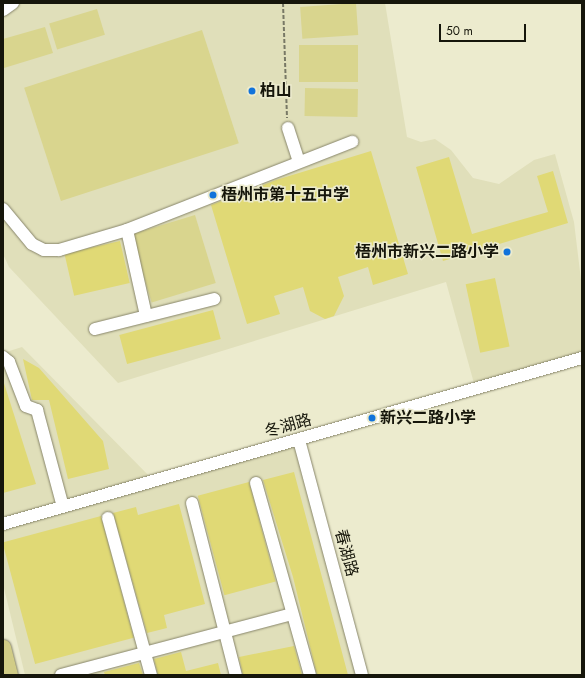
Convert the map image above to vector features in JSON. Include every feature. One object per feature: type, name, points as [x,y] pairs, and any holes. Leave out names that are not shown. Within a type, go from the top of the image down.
[{"type":"main road","points":[[3,647],[10,675]]},
{"type":"street","points":[[3,10],[13,3]]},
{"type":"street","points":[[288,128],[299,161]]},
{"type":"street","points":[[3,209],[18,230],[44,250],[59,250],[126,230],[299,161],[352,142]]},
{"type":"street","points":[[126,230],[146,316]]},
{"type":"street","points":[[95,329],[214,299]]},
{"type":"street","points":[[3,357],[9,362],[26,406],[37,410],[63,507]]},
{"type":"street","name":"冬湖路","points":[[3,524],[582,358]]},
{"type":"street","name":"春湖路","points":[[299,440],[362,675]]},
{"type":"street","points":[[256,483],[310,675]]},
{"type":"street","points":[[192,503],[236,675]]},
{"type":"street","points":[[108,518],[151,675]]},
{"type":"street","points":[[61,675],[292,614]]},
{"type":"path","points":[[283,3],[288,128]]},
{"type":"shaded area","name":"梧州市第十五中学","points":[[3,3],[385,3],[407,137],[421,142],[435,139],[451,150],[473,178],[499,184],[534,160],[555,154],[574,222],[582,288],[582,358],[475,387],[446,282],[118,383],[9,267],[3,254]]},
{"type":"shaded area","points":[[356,3],[358,35],[302,39],[300,7]]},
{"type":"shaded area","points":[[97,9],[105,35],[57,49],[49,24]]},
{"type":"shaded area","points":[[45,27],[53,53],[4,68],[3,39]]},
{"type":"shaded area","points":[[202,30],[239,143],[61,201],[24,88]]},
{"type":"shaded area","points":[[299,45],[358,45],[358,82],[299,82]]},
{"type":"shaded area","points":[[305,88],[358,89],[358,117],[305,116]]},
{"type":"shaded area","points":[[195,215],[216,283],[152,302],[131,235]]},
{"type":"shaded area","points":[[22,347],[154,481],[299,440],[362,675],[25,675],[3,584],[3,353]]},
{"type":"building","points":[[371,151],[408,274],[373,285],[368,267],[338,277],[344,296],[334,316],[325,319],[310,311],[303,287],[274,296],[280,314],[247,324],[211,205],[276,180]]},
{"type":"building","points":[[449,157],[472,234],[548,212],[537,176],[553,171],[568,223],[443,261],[416,167]]},
{"type":"building","points":[[120,241],[130,283],[74,296],[64,254]]},
{"type":"building","points":[[495,278],[510,346],[480,353],[466,284]]},
{"type":"building","points":[[213,310],[221,339],[127,364],[119,335]]},
{"type":"building","points":[[23,359],[39,368],[103,441],[109,469],[68,479],[49,400],[32,400]]},
{"type":"building","points":[[3,380],[36,484],[3,493]]},
{"type":"building","points":[[294,472],[348,675],[317,675],[293,577],[263,480]]},
{"type":"building","points":[[249,482],[276,581],[224,595],[198,496]]},
{"type":"building","points":[[179,504],[205,604],[164,615],[167,628],[147,633],[113,513],[136,507],[138,515]]},
{"type":"building","points":[[101,516],[134,638],[35,664],[3,542]]},
{"type":"building","points":[[294,646],[302,675],[243,675],[239,657]]},
{"type":"building","points":[[181,652],[186,671],[218,663],[221,675],[158,675],[154,659]]},
{"type":"building","points":[[139,663],[143,675],[105,675],[104,672]]},
{"type":"place","name":"柏山","points":[[252,91]]},
{"type":"place","name":"梧州市第十五中学","points":[[213,195]]},
{"type":"place","name":"梧州市新兴二路小学","points":[[507,252]]},
{"type":"place","name":"新兴二路小学","points":[[372,418]]}]
